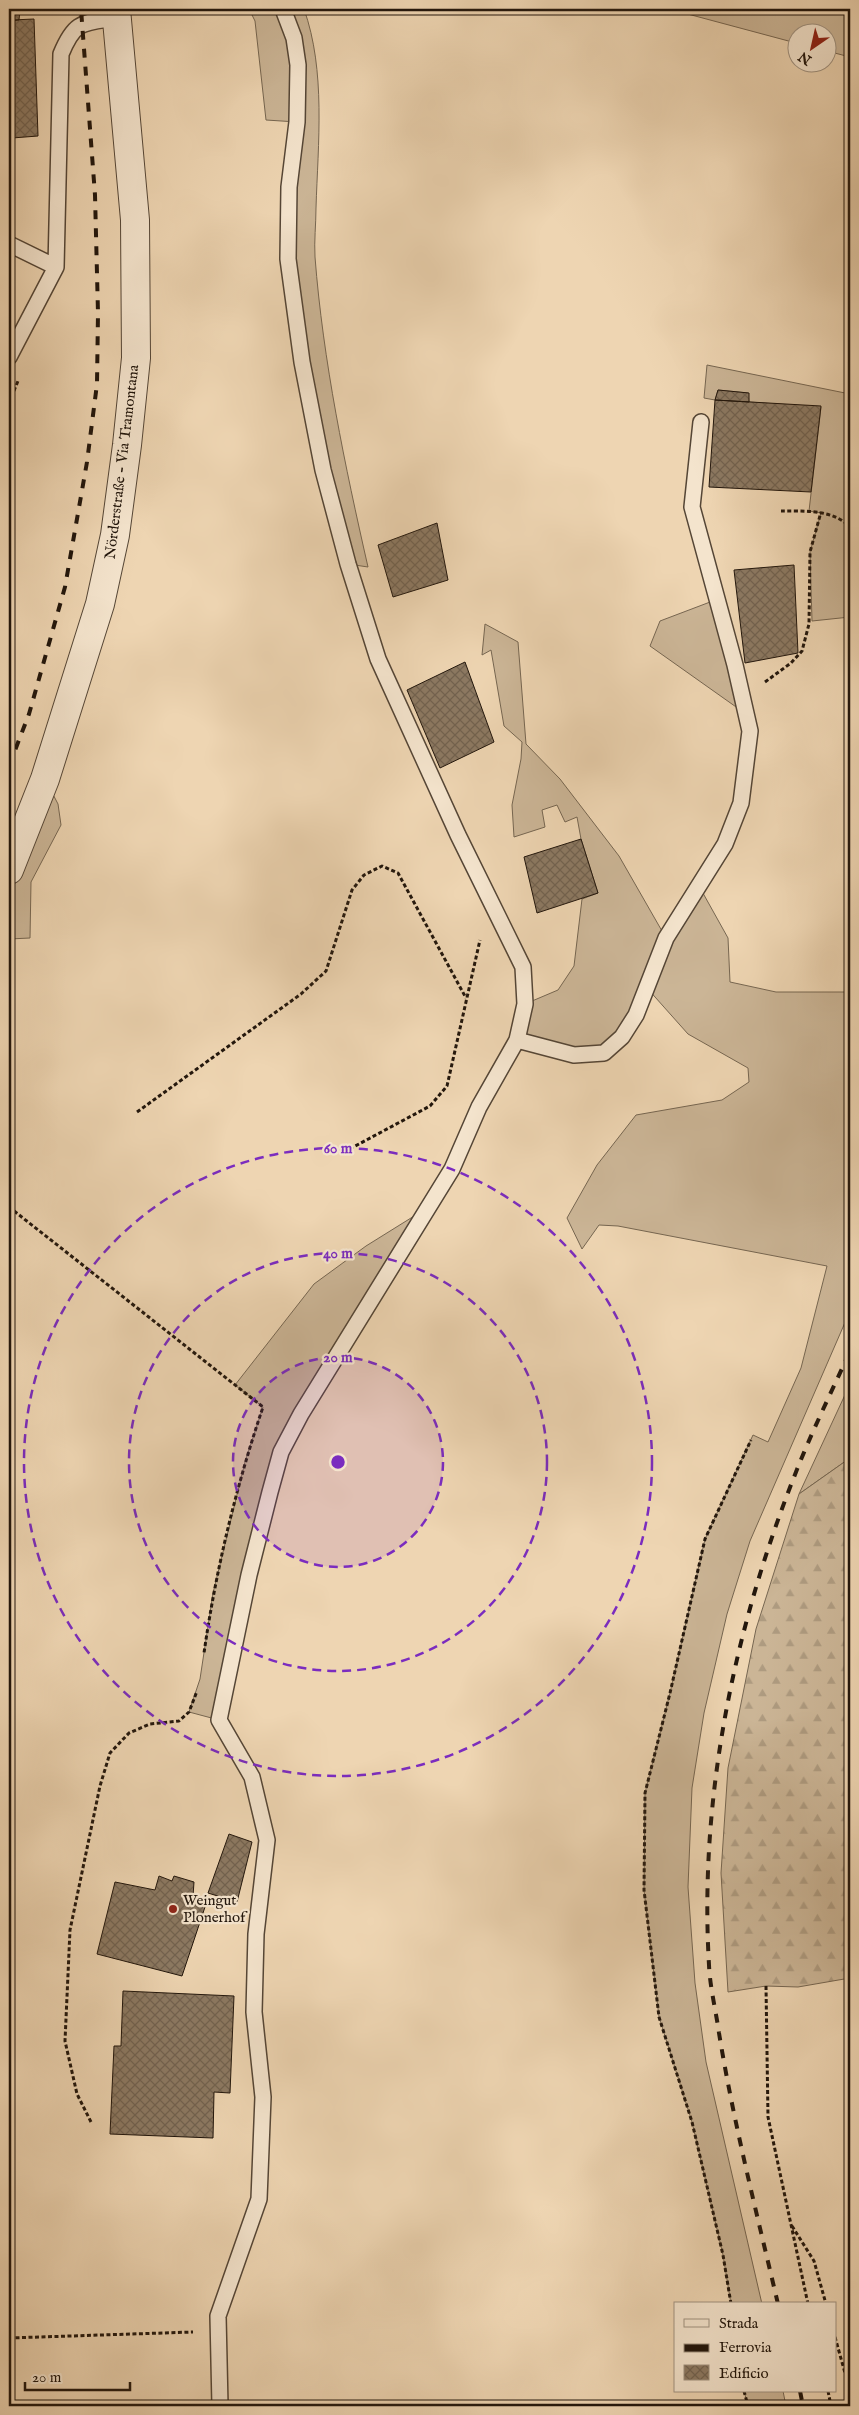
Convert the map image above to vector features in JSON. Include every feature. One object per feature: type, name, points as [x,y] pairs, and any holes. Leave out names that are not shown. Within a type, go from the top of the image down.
[{"type":"street","name":"Nörderstraße - Via Tramontana","points":[[9,870],[45,780],[100,604],[115,535],[127,445],[136,358],[134,220],[116,14]]},
{"type":"lane","points":[[220,2406],[218,2316],[260,2199],[264,2097],[254,2012],[256,1934],[267,1840],[252,1777],[219,1720],[249,1575],[281,1452],[301,1414],[452,1169],[479,1107],[517,1040],[526,1004],[524,967],[458,835],[378,659],[348,564],[323,470],[302,362],[288,259],[289,187],[298,122],[298,66],[294,38],[283,9]]},
{"type":"lane","points":[[9,357],[56,267],[61,54],[68,36],[82,23],[116,14]]},
{"type":"lane","points":[[9,244],[56,267]]},
{"type":"lane","points":[[517,1040],[574,1055],[604,1053],[622,1037],[636,1015],[666,938],[725,844],[741,803],[750,731],[692,507],[701,422]]},
{"type":"path","points":[[781,510],[821,512],[846,522],[850,527]]},
{"type":"path","points":[[742,697],[791,663],[802,651],[809,624],[810,552],[821,512]]},
{"type":"path","points":[[137,1112],[301,994],[326,970],[352,890],[364,875],[382,866],[398,873],[466,998]]},
{"type":"path","points":[[344,1152],[430,1106],[447,1086],[490,898]]},
{"type":"path","points":[[9,1207],[264,1407],[245,1462],[212,1593],[203,1660]]},
{"type":"path","points":[[731,2302],[723,2255],[692,2122],[659,2017],[644,1890],[645,1793],[705,1539],[750,1440]]},
{"type":"path","points":[[90,2122],[77,2094],[65,2041],[70,1930],[100,1786],[110,1753],[129,1733],[150,1724],[179,1721],[189,1712],[198,1687]]},
{"type":"path","points":[[766,1986],[768,2118],[808,2302]]},
{"type":"path","points":[[790,2223],[814,2261],[825,2302]]},
{"type":"path","points":[[9,2338],[219,2331]]},
{"type":"path","points":[[836,2341],[850,2391]]},
{"type":"path","points":[[744,2392],[748,2406]]},
{"type":"path","points":[[828,2392],[831,2406]]},
{"type":"green space","points":[[249,9],[304,9],[311,33],[318,82],[319,107],[315,257],[323,335],[351,491],[368,567],[348,564],[288,259],[297,122],[266,120],[255,21]]},
{"type":"green space","points":[[669,9],[850,9],[850,57],[836,53],[836,22],[786,22],[786,40]]},
{"type":"green space","points":[[707,365],[850,394],[850,617],[812,621],[810,552],[821,513],[809,511],[821,407],[749,402],[748,393],[718,390],[715,400],[704,398]]},
{"type":"green space","points":[[718,599],[746,714],[650,646],[660,621]]},
{"type":"green space","points":[[485,624],[518,642],[526,744],[560,779],[619,856],[666,938],[699,886],[728,938],[730,982],[776,992],[850,992],[850,1311],[750,1541],[727,1614],[704,1713],[692,1788],[688,1887],[695,1983],[706,2062],[762,2302],[731,2302],[723,2255],[692,2122],[659,2017],[644,1890],[645,1793],[705,1539],[753,1435],[768,1442],[801,1368],[827,1266],[618,1226],[599,1225],[582,1249],[567,1218],[597,1165],[636,1115],[722,1100],[749,1082],[748,1068],[688,1034],[647,988],[604,1053],[517,1040],[525,1004],[558,990],[574,966],[582,899],[598,893],[581,839],[577,817],[565,822],[557,805],[542,810],[545,827],[514,837],[512,805],[521,759],[522,742],[504,726],[491,650],[482,655]]},
{"type":"green space","points":[[45,779],[58,804],[61,825],[31,882],[30,938],[9,939],[9,861]]},
{"type":"green space","points":[[427,1208],[281,1452],[219,1720],[189,1712],[200,1679],[213,1593],[245,1462],[263,1407],[235,1385],[314,1284],[366,1246]]},
{"type":"green space","points":[[850,1384],[850,1458],[799,1494]]},
{"type":"green space","points":[[850,1458],[850,1978],[798,1987],[766,1986],[728,1992],[721,1873],[728,1768],[756,1629],[799,1494]]},
{"type":"green space","points":[[744,2392],[783,2392],[786,2406],[748,2406]]},
{"type":"building","points":[[9,9],[20,9],[19,20],[9,21]]},
{"type":"building","points":[[34,19],[38,136],[12,138],[12,20]]},
{"type":"building","points":[[718,390],[749,393],[749,402],[715,400]]},
{"type":"building","points":[[715,400],[821,406],[811,492],[709,487]]},
{"type":"building","points":[[437,523],[448,580],[393,597],[378,545]]},
{"type":"building","points":[[794,565],[798,653],[745,663],[734,570]]},
{"type":"building","points":[[465,662],[494,742],[440,768],[407,690]]},
{"type":"building","points":[[581,839],[598,893],[537,913],[524,857]]},
{"type":"building","points":[[229,1834],[252,1842],[237,1902],[208,1893]]},
{"type":"building","points":[[159,1876],[172,1881],[174,1876],[194,1882],[193,1896],[207,1901],[182,1976],[97,1954],[115,1882],[155,1890]]},
{"type":"building","points":[[123,1991],[234,1996],[230,2093],[214,2092],[213,2138],[110,2134],[114,2046],[121,2046]]},
{"type":"railway","points":[[9,766],[29,714],[65,587],[87,462],[97,384],[98,313],[95,195],[81,9]]},
{"type":"railway","points":[[778,2302],[739,2135],[712,1991],[709,1965],[707,1902],[710,1839],[716,1777],[726,1714],[755,1591],[774,1531],[796,1472],[850,1351]]},
{"type":"railway","points":[[800,2392],[803,2406]]},
{"type":"place","name":"Weingut Plonerhof","points":[[173,1909]]}]
